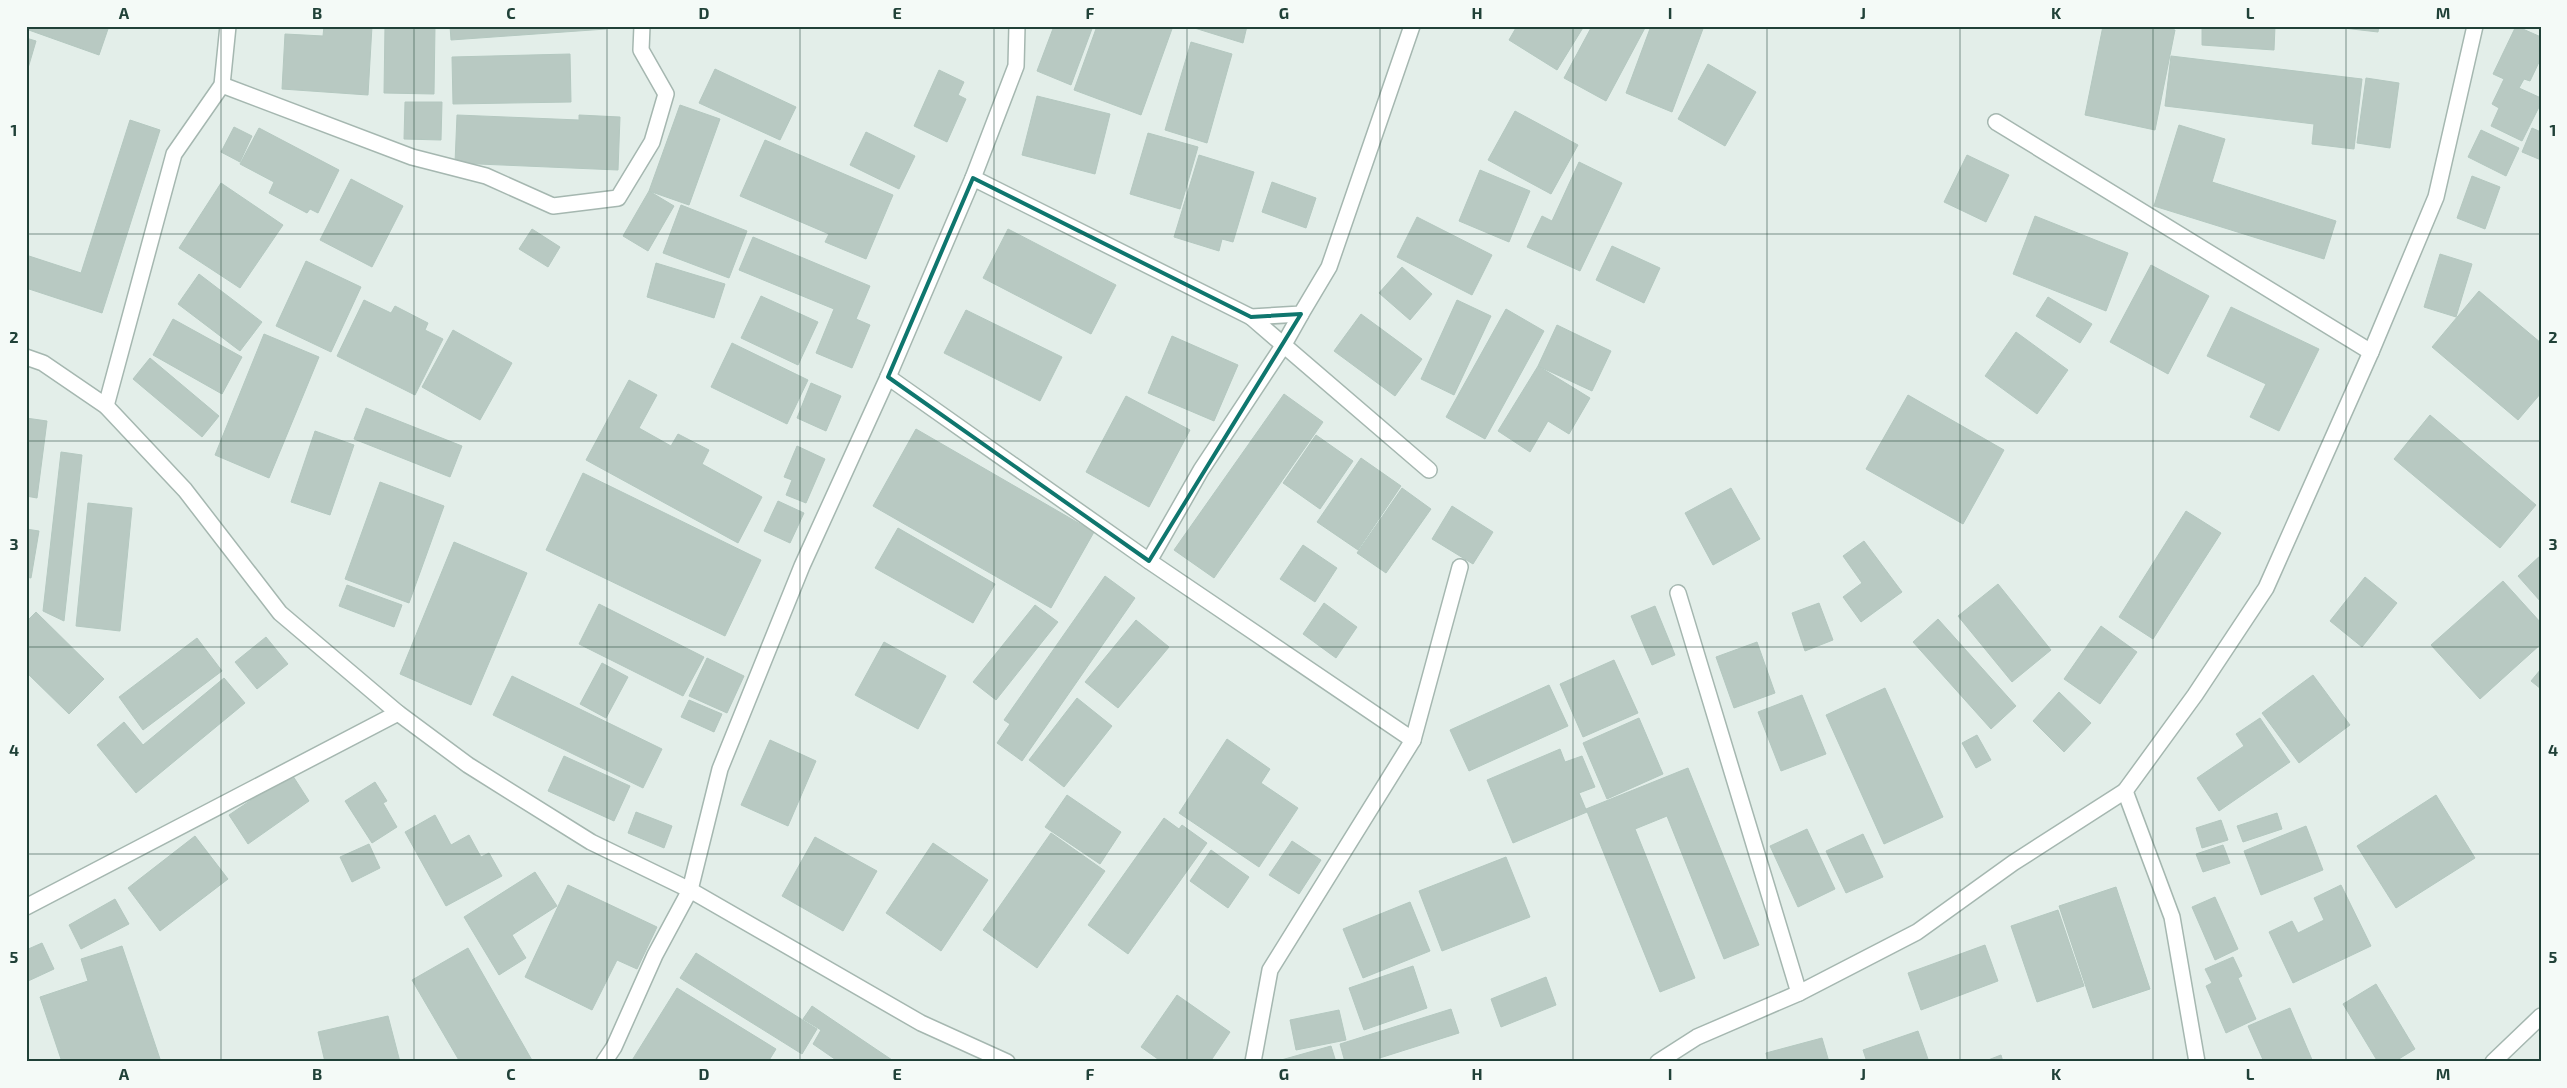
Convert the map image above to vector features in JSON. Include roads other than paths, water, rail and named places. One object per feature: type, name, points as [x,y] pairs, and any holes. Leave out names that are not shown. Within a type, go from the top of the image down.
[{"type":"street","points":[[106,406],[174,154],[222,85],[228,26]]},
{"type":"street","points":[[222,85],[412,157],[486,176],[553,206],[618,198],[652,142],[666,94],[641,50],[642,26]]},
{"type":"street","points":[[604,1062],[614,1046],[655,955],[690,890],[720,769],[802,566],[888,377],[973,178],[1016,66],[1017,26]]},
{"type":"street","points":[[1148,561],[1201,470],[1284,346],[1300,314],[1329,267],[1412,26]]},
{"type":"street","points":[[1658,1062],[1697,1037],[1799,994],[1917,932],[2013,863],[2125,791],[2195,695],[2266,588],[2371,352],[2436,197],[2475,26]]},
{"type":"street","points":[[1996,122],[2371,352]]},
{"type":"street","points":[[973,178],[1251,316],[1429,470]]},
{"type":"street","points":[[1251,316],[1300,314]]},
{"type":"street","points":[[26,357],[43,364],[106,406],[185,490],[280,613],[398,713],[468,765],[591,842],[690,890],[921,1023],[1007,1062]]},
{"type":"street","points":[[888,377],[1148,561],[1414,740]]},
{"type":"street","points":[[1254,1062],[1270,970],[1414,740],[1460,567]]},
{"type":"street","points":[[1678,593],[1799,994]]},
{"type":"street","points":[[26,907],[398,713]]},
{"type":"street","points":[[2125,791],[2172,917],[2197,1062]]},
{"type":"street","points":[[2493,1062],[2541,1016]]}]
